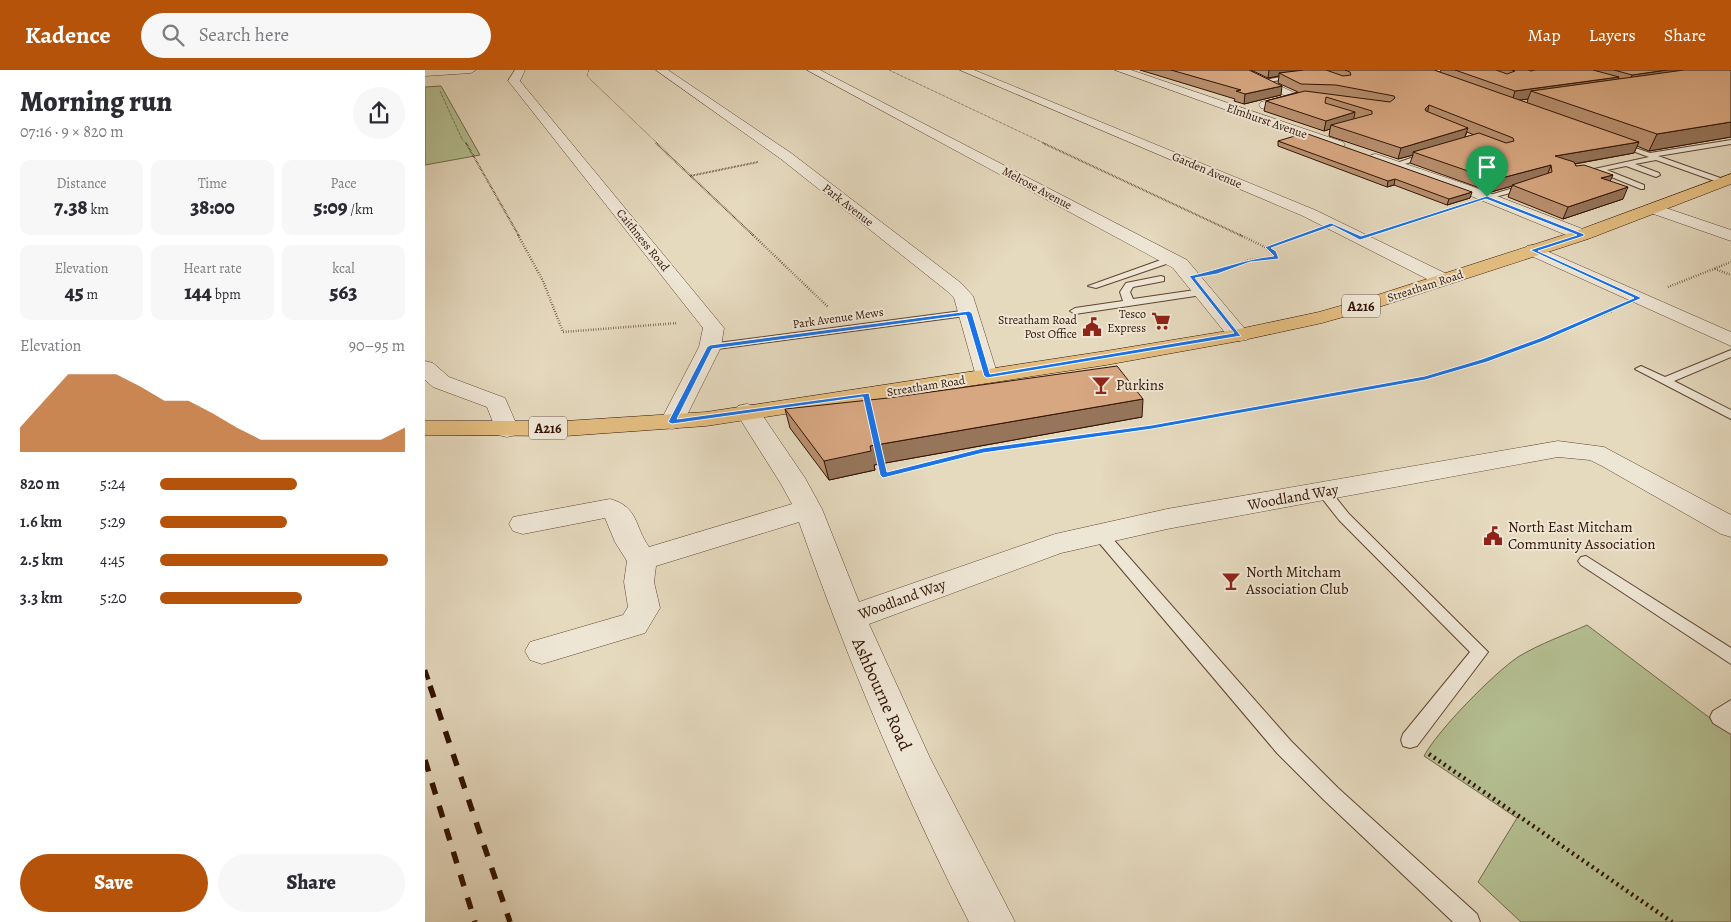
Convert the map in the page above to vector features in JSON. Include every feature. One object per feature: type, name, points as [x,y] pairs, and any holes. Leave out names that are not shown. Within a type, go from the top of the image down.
[{"type":"main road","name":"Streatham Road","points":[[425,428],[507,430],[672,422],[987,376],[1239,335],[1322,316],[1444,280],[1582,235],[1727,181]]},
{"type":"street","points":[[425,73],[471,70]]},
{"type":"street","name":"Caithness Road","points":[[520,70],[514,80],[708,321]]},
{"type":"street","name":"Park Avenue","points":[[661,70],[786,156],[954,287],[963,296],[987,376]]},
{"type":"street","name":"Melrose Avenue","points":[[812,70],[1172,259],[1191,277],[1239,335]]},
{"type":"street","name":"Garden Avenue","points":[[965,70],[1333,224],[1444,280]]},
{"type":"street","name":"Elmhurst Avenue","points":[[1120,70],[1487,197],[1582,235]]},
{"type":"street","points":[[1238,70],[1300,97],[1240,111]]},
{"type":"street","points":[[1654,209],[1731,236]]},
{"type":"street","points":[[1533,250],[1731,340]]},
{"type":"street","points":[[672,422],[710,347],[714,328],[708,321]]},
{"type":"street","points":[[425,368],[441,382],[497,403],[507,430]]},
{"type":"street","name":"Ashbourne Road","points":[[747,411],[795,484],[808,509],[849,618],[886,708],[935,812],[993,922]]},
{"type":"street","name":"Woodland Way","points":[[849,618],[1040,549],[1100,534],[1167,519],[1324,492],[1540,451],[1573,450],[1595,454],[1611,460],[1731,527]]},
{"type":"street","points":[[523,524],[610,508],[620,516],[630,542],[642,560],[639,582],[644,608],[634,624],[541,651]]},
{"type":"street","points":[[642,560],[808,509]]},
{"type":"lane","points":[[1263,81],[1301,76]]},
{"type":"lane","points":[[1315,137],[1333,132]]},
{"type":"lane","points":[[1612,142],[1727,181]]},
{"type":"lane","points":[[1649,155],[1731,142]]},
{"type":"lane","points":[[1395,165],[1433,153]]},
{"type":"lane","points":[[1575,174],[1657,158]]},
{"type":"lane","points":[[1627,164],[1656,175]]},
{"type":"lane","points":[[1599,169],[1641,186]]},
{"type":"lane","points":[[1487,197],[1535,183]]},
{"type":"lane","points":[[1093,286],[1172,259]]},
{"type":"lane","points":[[1129,303],[1125,292],[1129,285],[1161,279]]},
{"type":"lane","points":[[1075,311],[1202,292]]},
{"type":"lane","name":"Park Avenue Mews","points":[[710,347],[969,313]]},
{"type":"lane","points":[[1665,381],[1731,353]]},
{"type":"lane","points":[[1641,369],[1731,415]]},
{"type":"lane","points":[[1324,492],[1344,517],[1480,652],[1410,740]]},
{"type":"lane","points":[[1100,534],[1285,747],[1331,794],[1469,922]]},
{"type":"lane","points":[[1586,560],[1731,657]]},
{"type":"lane","points":[[1731,708],[1719,717],[1731,726]]},
{"type":"path","points":[[589,70],[587,75],[590,79],[828,307]]},
{"type":"path","points":[[889,70],[1267,248],[1274,252],[1277,258],[1249,260],[1215,273],[1191,277]]},
{"type":"path","points":[[438,86],[462,138],[469,146],[543,281],[563,332],[708,321]]},
{"type":"path","points":[[690,176],[786,156]]},
{"type":"path","points":[[1360,238],[1487,197]]},
{"type":"path","points":[[1267,248],[1333,224]]},
{"type":"path","points":[[879,456],[883,475],[983,451],[1152,427],[1425,378],[1485,361],[1542,340],[1639,298],[1731,262]]},
{"type":"path","points":[[1714,268],[1731,275]]},
{"type":"path","points":[[1410,740],[1672,922]]},
{"type":"green space","points":[[441,86],[480,155],[425,165],[425,87]]},
{"type":"green space","points":[[1587,625],[1731,734],[1731,922],[1521,922],[1478,882],[1517,818],[1424,756],[1453,718],[1507,665],[1535,648]]},
{"type":"building","points":[[1171,70],[1249,70],[1282,86],[1245,94],[1236,91],[1241,90]]},
{"type":"building","points":[[1326,70],[1343,76],[1351,75],[1350,72],[1345,70],[1434,70],[1639,142],[1555,156],[1574,162],[1576,166],[1584,165],[1613,175],[1601,178],[1628,187],[1568,207],[1512,185],[1552,172],[1551,165],[1494,180],[1413,152],[1479,133],[1506,143],[1514,141],[1513,138],[1429,105],[1425,109],[1426,111],[1468,128],[1401,148],[1331,125],[1372,114],[1372,111],[1326,97],[1325,103],[1355,112],[1326,121],[1266,101],[1305,91],[1390,102],[1395,98],[1394,96],[1336,85],[1301,84],[1279,73]]},
{"type":"building","points":[[1455,70],[1496,70],[1507,74],[1515,71],[1512,70],[1593,70],[1619,77],[1515,91]]},
{"type":"building","points":[[1614,70],[1667,70],[1632,75]]},
{"type":"building","points":[[1684,70],[1731,70],[1731,122],[1657,134],[1531,91]]},
{"type":"building","points":[[1305,133],[1472,192],[1449,199],[1395,179],[1388,181],[1278,141]]},
{"type":"building","points":[[1117,366],[1143,399],[870,446],[871,451],[824,461],[785,409],[888,398]]},
{"type":"railway","points":[[425,670],[431,687]]},
{"type":"railway","points":[[430,686],[510,922]]},
{"type":"railway","points":[[425,760],[475,922]]},
{"type":"place","name":"Tesco Express","points":[[1161,321]]},
{"type":"place","name":"Streatham Road Post Office","points":[[1092,327]]},
{"type":"place","name":"Purkins","points":[[1101,385]]},
{"type":"place","name":"North East Mitcham Community Association","points":[[1493,536]]},
{"type":"place","name":"North Mitcham Association Club","points":[[1231,581]]},
{"type":"route","points":[[1487,197],[1582,235],[1533,250],[1639,298],[1630,304],[1542,340],[1485,361],[1425,378],[1152,427],[1070,437],[983,451],[883,475],[866,394],[747,411],[706,419],[672,422],[710,347],[969,313],[987,376],[1239,335],[1191,277],[1215,273],[1249,260],[1277,258],[1274,252],[1267,248],[1333,224],[1360,238],[1487,197]]}]
